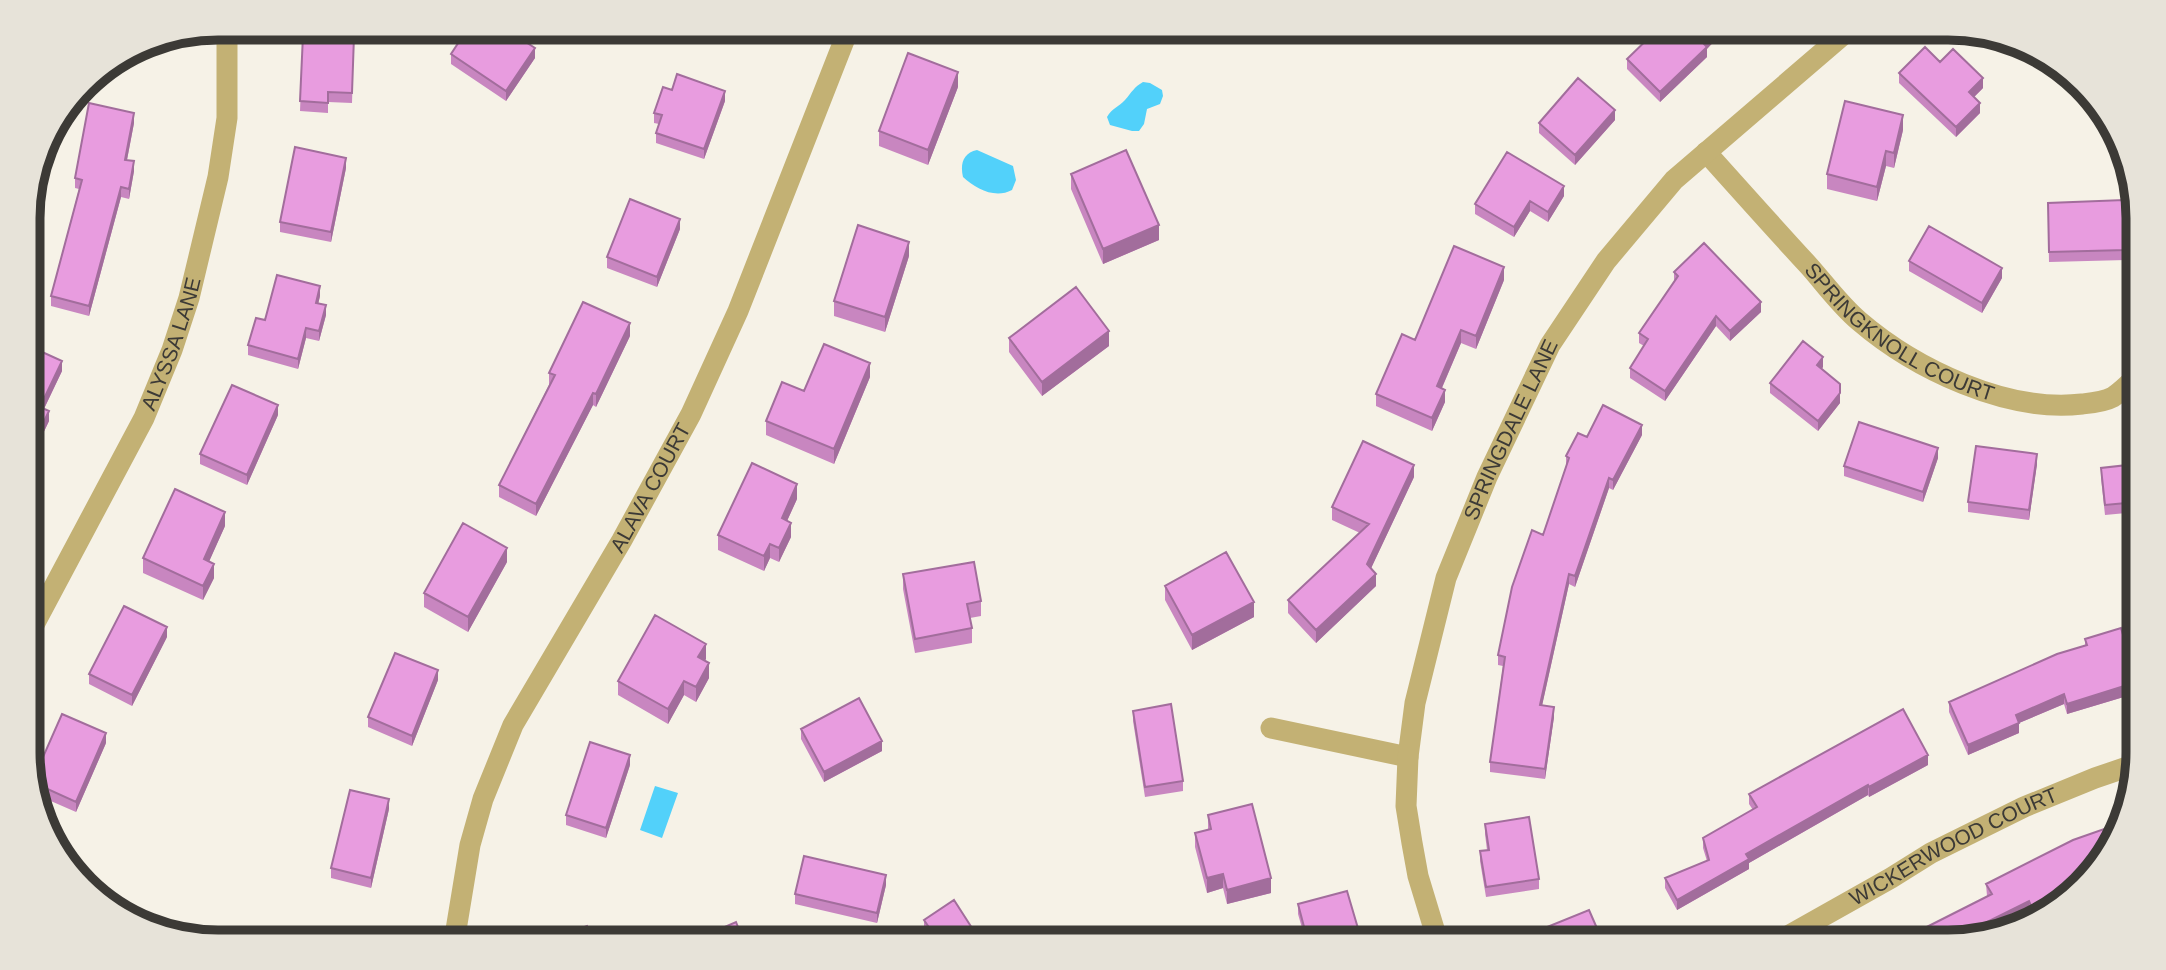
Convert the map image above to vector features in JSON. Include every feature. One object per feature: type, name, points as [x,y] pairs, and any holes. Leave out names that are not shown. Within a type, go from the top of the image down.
[{"type":"street","name":"ALYSSA LANE","points":[[40,613],[144,418],[189,298],[218,177],[225,130],[227,40]]},
{"type":"street","name":"ALAVA COURT","points":[[456,930],[470,845],[484,799],[513,725],[628,531],[696,403],[738,311],[844,40]]},
{"type":"street","name":"SPRINGDALE LANE","points":[[1434,929],[1418,876],[1406,806],[1408,757],[1415,703],[1446,578],[1488,477],[1550,345],[1606,261],[1674,180],[1837,40]]},
{"type":"street","name":"SPRINGKNOLL COURT","points":[[1706,152],[1857,319],[1925,366],[1980,389],[2037,404],[2064,406],[2097,402],[2112,397],[2126,385]]},
{"type":"street","points":[[1271,728],[1408,757]]},
{"type":"street","name":"WICKERWOOD COURT","points":[[1800,929],[1931,853],[2024,807],[2125,768]]},
{"type":"water","points":[[1143,82],[1162,90],[1160,104],[1147,109],[1144,124],[1139,131],[1110,125],[1107,117],[1109,114]]},
{"type":"water","points":[[977,150],[1013,166],[1016,180],[1012,190],[992,193],[963,177],[964,160],[968,154]]},
{"type":"water","points":[[655,786],[678,793],[662,838],[640,830]]},
{"type":"building","points":[[303,40],[354,40],[352,93],[328,92],[328,103],[300,101]]},
{"type":"building","points":[[460,40],[523,40],[535,48],[506,91],[451,54]]},
{"type":"building","points":[[1647,40],[1706,40],[1703,43],[1707,47],[1660,92],[1627,59]]},
{"type":"building","points":[[1925,47],[1940,62],[1953,49],[1983,78],[1969,92],[1980,103],[1956,127],[1899,73]]},
{"type":"building","points":[[908,53],[958,72],[928,150],[879,131]]},
{"type":"building","points":[[677,74],[725,91],[704,149],[656,133],[662,115],[654,113],[663,87],[672,90]]},
{"type":"building","points":[[1578,78],[1615,110],[1575,155],[1539,123]]},
{"type":"building","points":[[1845,101],[1903,115],[1894,153],[1886,151],[1877,187],[1827,174]]},
{"type":"building","points":[[89,103],[134,113],[125,160],[134,161],[129,189],[121,187],[89,306],[51,296],[82,180],[75,178]]},
{"type":"building","points":[[295,147],[346,158],[331,232],[280,222]]},
{"type":"building","points":[[1126,150],[1159,225],[1103,249],[1071,174]]},
{"type":"building","points":[[1507,152],[1564,186],[1548,212],[1530,201],[1514,227],[1475,204]]},
{"type":"building","points":[[630,199],[680,219],[657,277],[607,257]]},
{"type":"building","points":[[2124,200],[2126,250],[2049,252],[2048,203]]},
{"type":"building","points":[[858,225],[909,242],[885,317],[834,301]]},
{"type":"building","points":[[1929,226],[2002,268],[1982,303],[1909,261]]},
{"type":"building","points":[[1704,243],[1761,302],[1730,331],[1716,316],[1665,391],[1630,368],[1648,339],[1639,333],[1678,276],[1674,272]]},
{"type":"building","points":[[1454,246],[1504,267],[1476,336],[1461,330],[1437,386],[1445,390],[1432,418],[1376,394],[1402,334],[1415,340]]},
{"type":"building","points":[[277,275],[320,286],[316,303],[326,305],[319,331],[306,328],[298,359],[248,345],[256,318],[265,320]]},
{"type":"building","points":[[1076,287],[1109,331],[1042,382],[1009,338]]},
{"type":"building","points":[[583,302],[630,323],[596,394],[593,393],[536,504],[499,485],[555,375],[549,373]]},
{"type":"building","points":[[1803,341],[1823,357],[1817,365],[1840,384],[1840,393],[1818,421],[1770,383]]},
{"type":"building","points":[[824,344],[870,363],[834,449],[766,421],[782,382],[804,391]]},
{"type":"building","points":[[41,351],[62,361],[41,406]]},
{"type":"building","points":[[232,385],[278,405],[247,475],[200,454]]},
{"type":"building","points":[[1603,405],[1642,425],[1613,480],[1609,478],[1575,576],[1569,574],[1540,705],[1554,707],[1545,769],[1490,762],[1505,657],[1498,655],[1512,587],[1532,530],[1543,535],[1569,458],[1566,456],[1578,433],[1587,437]]},
{"type":"building","points":[[41,407],[49,411],[41,429]]},
{"type":"building","points":[[1859,422],[1938,448],[1923,492],[1844,466]]},
{"type":"building","points":[[1363,441],[1414,465],[1367,564],[1376,574],[1316,630],[1288,600],[1369,524],[1332,507]]},
{"type":"building","points":[[1976,446],[2037,454],[2029,510],[1968,502]]},
{"type":"building","points":[[752,463],[797,484],[782,518],[791,523],[779,548],[770,544],[764,556],[718,535]]},
{"type":"building","points":[[2126,465],[2126,503],[2105,505],[2101,468]]},
{"type":"building","points":[[175,489],[225,512],[204,559],[214,564],[203,586],[143,558]]},
{"type":"building","points":[[463,523],[507,548],[468,617],[424,593]]},
{"type":"building","points":[[1226,552],[1254,602],[1192,635],[1165,586]]},
{"type":"building","points":[[974,562],[981,601],[967,604],[972,628],[915,639],[903,574]]},
{"type":"building","points":[[124,606],[167,627],[132,695],[89,674]]},
{"type":"building","points":[[655,615],[706,644],[698,657],[709,663],[696,687],[684,681],[668,709],[618,681]]},
{"type":"building","points":[[2121,628],[2126,645],[2126,685],[2067,704],[2064,694],[2016,715],[2019,723],[1968,745],[1949,702],[2057,654],[2087,645],[2085,639]]},
{"type":"building","points":[[395,653],[438,670],[412,736],[368,717]]},
{"type":"building","points":[[859,698],[882,741],[824,772],[801,729]]},
{"type":"building","points":[[1171,704],[1183,781],[1145,787],[1133,711]]},
{"type":"building","points":[[1903,709],[1928,755],[1869,787],[1868,785],[1746,854],[1749,859],[1677,900],[1665,878],[1709,860],[1703,838],[1757,807],[1749,794]]},
{"type":"building","points":[[62,714],[106,733],[76,802],[44,788],[41,762]]},
{"type":"building","points":[[590,742],[630,755],[606,828],[566,815]]},
{"type":"building","points":[[350,790],[389,799],[371,878],[331,868]]},
{"type":"building","points":[[1252,804],[1271,878],[1227,890],[1223,874],[1207,878],[1195,833],[1211,829],[1208,815]]},
{"type":"building","points":[[1529,817],[1539,879],[1486,887],[1480,851],[1489,850],[1485,824]]},
{"type":"building","points":[[2108,827],[2102,841],[2074,878],[2041,903],[2032,908],[2029,901],[1979,926],[1923,929],[1992,894],[1986,884],[2073,840]]},
{"type":"building","points":[[804,856],[886,875],[877,913],[795,894]]},
{"type":"building","points":[[1347,891],[1358,929],[1305,929],[1298,904]]},
{"type":"building","points":[[954,900],[973,930],[931,930],[924,920]]},
{"type":"building","points":[[1589,910],[1597,929],[1542,929]]},
{"type":"building","points":[[736,922],[739,930],[718,930]]}]
